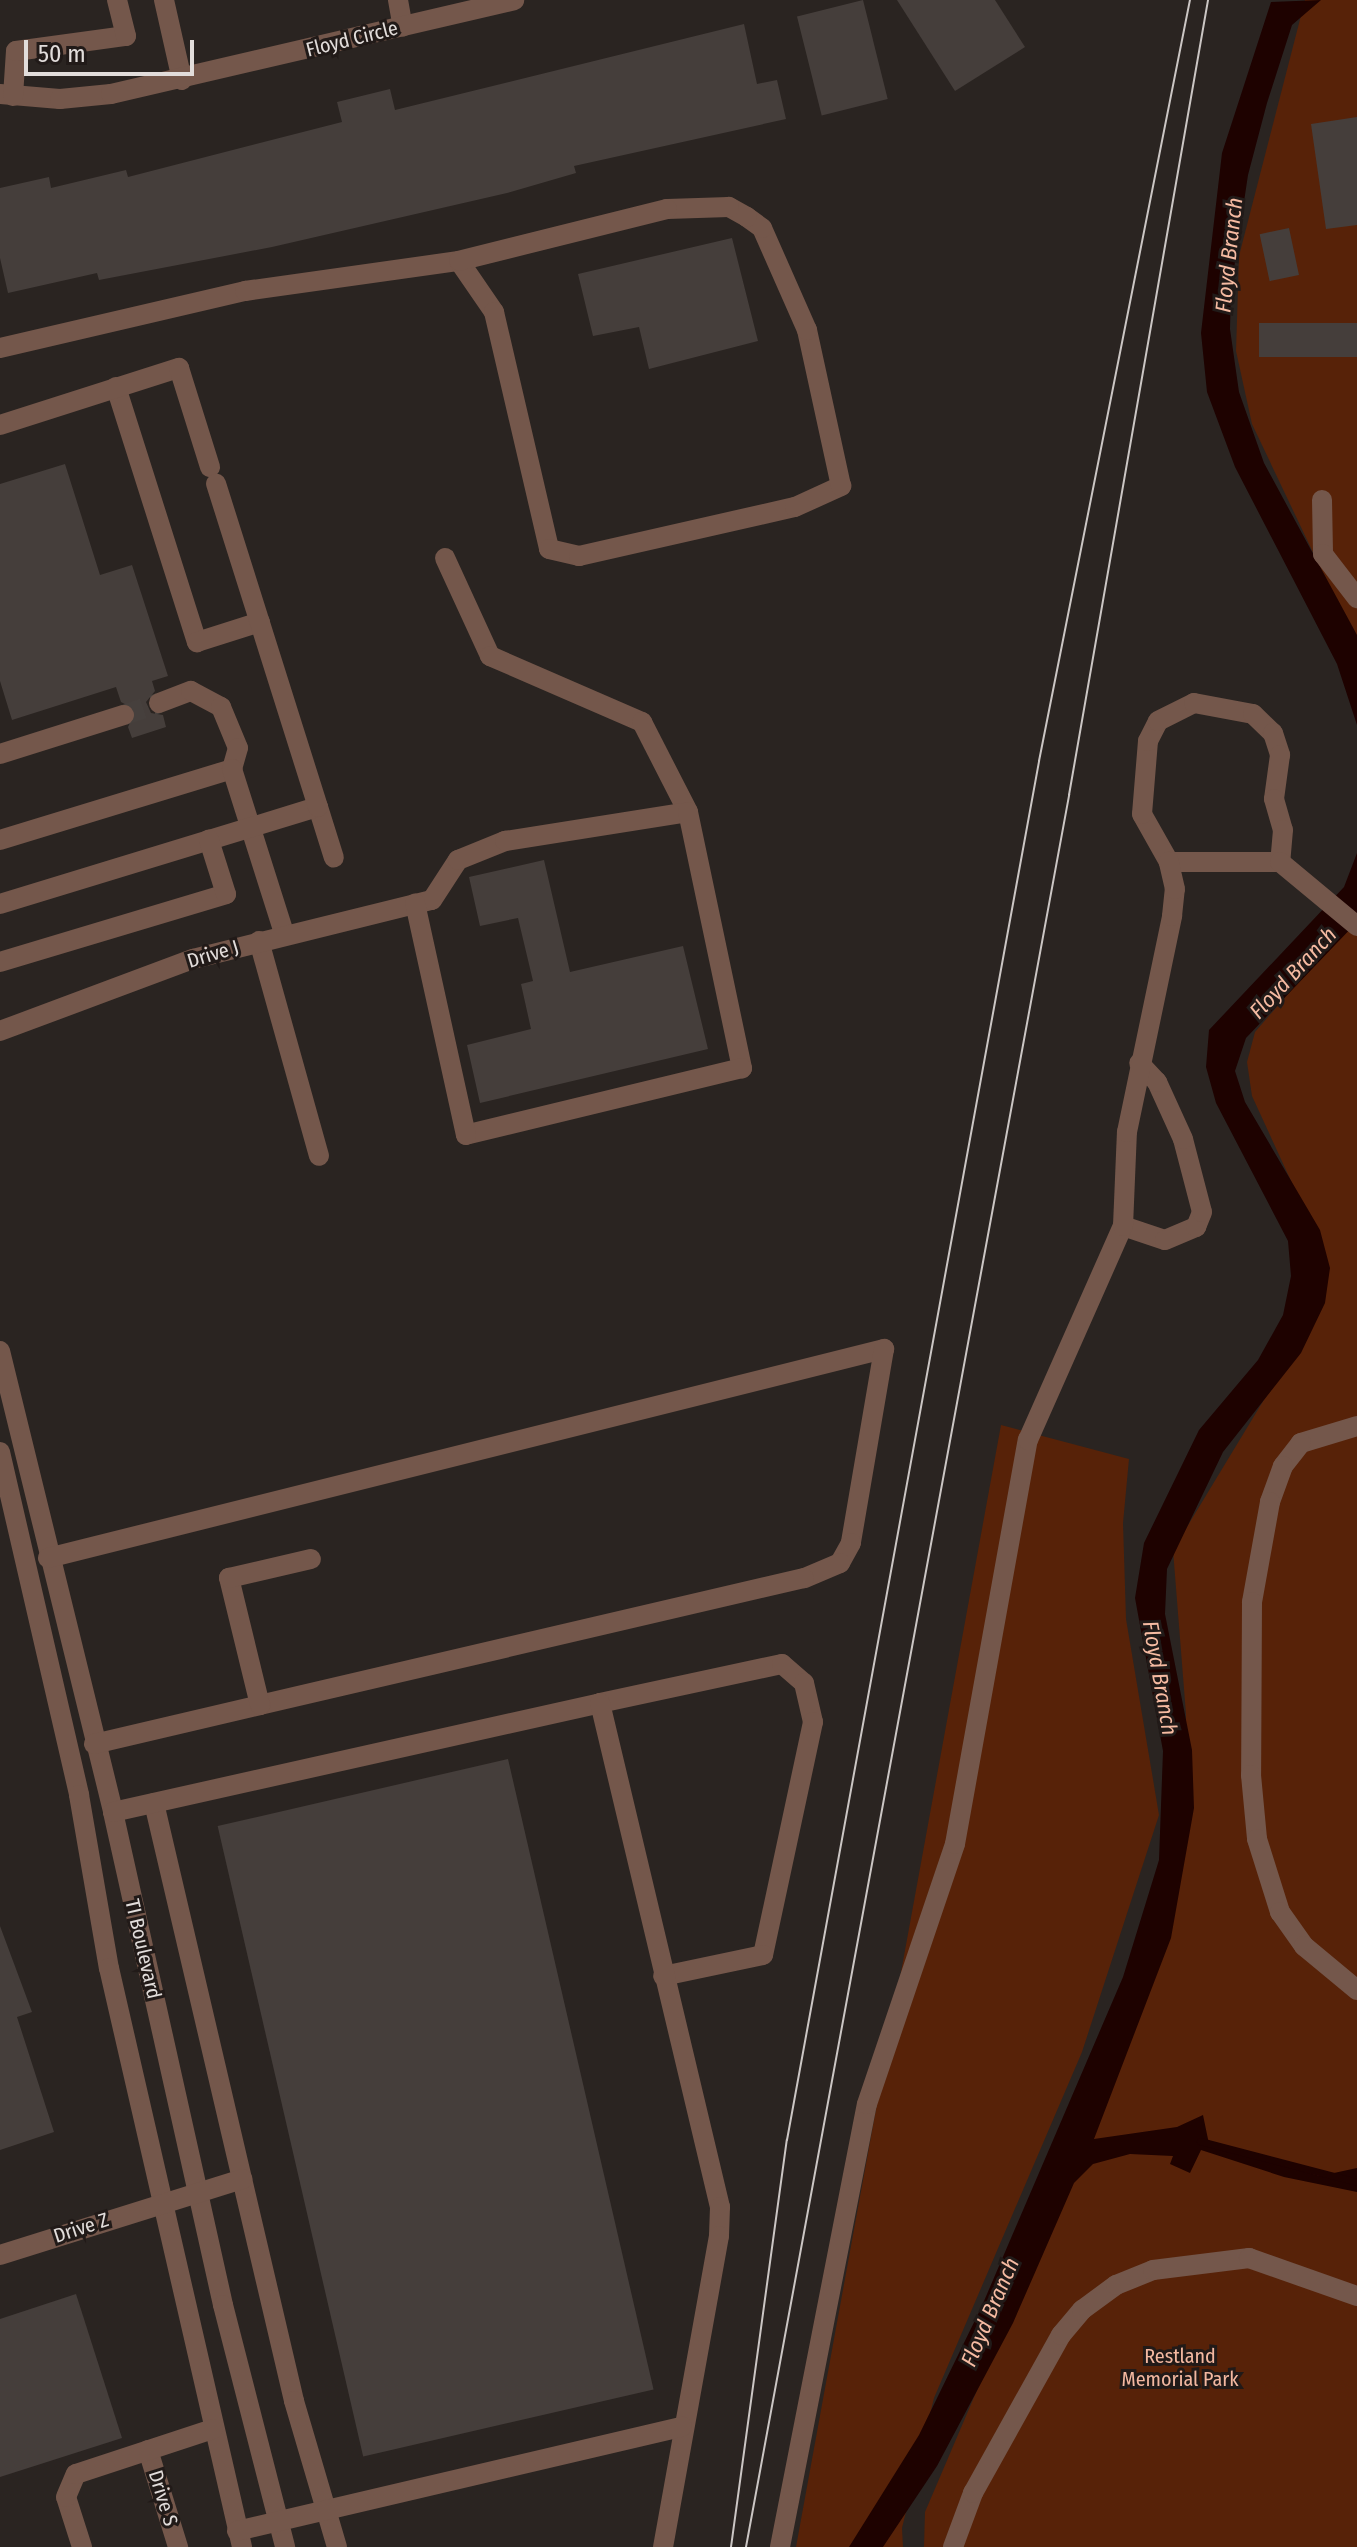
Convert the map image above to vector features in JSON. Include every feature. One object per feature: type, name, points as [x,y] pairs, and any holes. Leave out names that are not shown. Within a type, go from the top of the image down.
[{"type":"street","points":[[7,95],[16,51],[126,36],[117,0]]},
{"type":"street","points":[[164,0],[182,80]]},
{"type":"street","points":[[398,0],[403,27]]},
{"type":"street","name":"Floyd Circle","points":[[7,95],[111,94],[182,80],[514,0]]},
{"type":"street","points":[[0,348],[245,291],[459,261],[667,209],[729,207],[762,228],[807,330],[841,486],[795,507],[579,556],[549,549],[494,312],[459,261]]},
{"type":"street","points":[[0,425],[179,368],[334,858]]},
{"type":"street","points":[[116,387],[197,642],[260,622]]},
{"type":"street","points":[[1322,500],[1323,554],[1357,598]]},
{"type":"street","points":[[445,558],[490,656],[642,722],[688,812],[742,1068],[466,1135],[424,902],[458,860],[505,841],[688,812]]},
{"type":"street","points":[[159,703],[191,691],[221,707],[238,748],[232,769],[284,933]]},
{"type":"street","points":[[780,2547],[867,2104],[955,1844],[1028,1440],[1123,1226],[1127,1132],[1175,889],[1169,862],[1142,814],[1148,741],[1158,721],[1194,703],[1253,714],[1273,733],[1280,755],[1274,799],[1283,830],[1280,862]]},
{"type":"street","points":[[0,754],[124,715]]},
{"type":"street","points":[[0,840],[232,769]]},
{"type":"street","points":[[0,904],[318,807]]},
{"type":"street","points":[[0,962],[226,894],[209,840]]},
{"type":"street","points":[[1169,862],[1280,862],[1357,926]]},
{"type":"street","name":"Drive J","points":[[0,1031],[193,959],[284,933],[424,902]]},
{"type":"street","points":[[259,941],[319,1156]]},
{"type":"street","points":[[1123,1226],[1165,1240],[1196,1227],[1202,1212],[1183,1139],[1157,1082],[1139,1063]]},
{"type":"street","points":[[48,1558],[884,1349],[851,1543],[840,1563],[804,1578],[94,1744]]},
{"type":"street","name":"TI Boulevard","points":[[0,1351],[48,1558],[113,1812],[198,2192],[285,2547]]},
{"type":"street","points":[[1357,1426],[1301,1443],[1283,1466],[1270,1502],[1252,1602],[1251,1775],[1257,1839],[1280,1912],[1304,1946],[1357,1990]]},
{"type":"street","name":"TI Boulevard","points":[[0,1452],[67,1739],[103,1941],[240,2539]]},
{"type":"street","points":[[260,1705],[229,1578],[311,1559]]},
{"type":"street","points":[[113,1812],[782,1664],[804,1683],[813,1722],[763,1955],[663,1976]]},
{"type":"street","points":[[600,1703],[720,2207],[719,2236],[682,2427],[663,2547]]},
{"type":"street","points":[[154,1803],[294,2401],[337,2547]]},
{"type":"street","name":"Drive Z","points":[[0,2255],[242,2179]]},
{"type":"street","points":[[953,2547],[973,2493],[1061,2335],[1082,2310],[1116,2285],[1174,2266],[1249,2258],[1357,2296]]},
{"type":"street","points":[[240,2539],[279,2520],[328,2513],[682,2427]]},
{"type":"street","name":"Drive S","points":[[82,2547],[66,2497],[76,2474],[213,2429]]},
{"type":"street","name":"Drive S","points":[[148,2450],[178,2547]]},
{"type":"green space","points":[[1305,0],[1357,0],[1357,645],[1252,424],[1236,351],[1239,256]]},
{"type":"green space","name":"Restland Memorial Park","points":[[1357,914],[1357,2547],[924,2547],[925,2512],[1159,1964],[1183,1847],[1186,1714],[1173,1550],[1311,1322],[1326,1257],[1252,1096],[1247,1062],[1255,1032]]},
{"type":"green space","points":[[1001,1425],[1129,1459],[1123,1523],[1126,1619],[1159,1815],[1082,2052],[934,2398],[902,2528],[903,2547],[796,2547]]},
{"type":"water","name":"Floyd Branch","points":[[1321,0],[1292,25],[1267,103],[1248,175],[1231,289],[1230,329],[1239,392],[1264,463],[1357,635],[1357,725],[1337,664],[1235,467],[1207,392],[1201,333],[1222,153],[1271,2]]},
{"type":"water","name":"Floyd Branch","points":[[1357,853],[1357,922],[1246,1038],[1235,1071],[1245,1102],[1320,1230],[1330,1268],[1325,1303],[1301,1353],[1223,1452],[1167,1569],[1165,1614],[1192,1750],[1194,1808],[1171,1938],[1094,2139],[1177,2127],[1203,2115],[1209,2144],[1320,2176],[1357,2168],[1357,2192],[1284,2177],[1201,2150],[1190,2173],[1170,2164],[1173,2156],[1130,2154],[1093,2164],[1074,2183],[1013,2323],[937,2466],[883,2547],[849,2547],[919,2435],[981,2308],[1123,1977],[1159,1860],[1163,1751],[1135,1598],[1144,1543],[1199,1430],[1258,1360],[1283,1315],[1291,1276],[1288,1241],[1216,1103],[1206,1067],[1209,1030],[1344,887]]},
{"type":"building","points":[[863,0],[888,99],[822,115],[797,16]]},
{"type":"building","points":[[897,0],[995,0],[1025,47],[955,91]]},
{"type":"building","points":[[744,24],[757,84],[777,80],[786,119],[574,166],[576,173],[507,193],[272,247],[99,280],[97,273],[8,293],[0,258],[0,188],[49,177],[51,188],[126,170],[128,177],[342,122],[337,102],[390,89],[395,110]]},
{"type":"building","points":[[1357,117],[1357,225],[1326,229],[1311,124]]},
{"type":"building","points":[[1289,228],[1299,275],[1270,281],[1260,234]]},
{"type":"building","points":[[732,238],[758,341],[649,369],[639,327],[593,336],[578,274]]},
{"type":"building","points":[[1259,323],[1357,323],[1357,357],[1259,357]]},
{"type":"building","points":[[65,464],[100,575],[132,565],[168,676],[152,681],[155,691],[146,702],[151,713],[163,715],[166,727],[132,738],[128,727],[136,710],[121,702],[116,687],[12,720],[0,681],[0,484]]},
{"type":"building","points":[[544,860],[570,972],[683,946],[708,1049],[480,1103],[467,1045],[531,1029],[521,984],[533,981],[518,918],[480,926],[469,877]]},
{"type":"building","points":[[508,1759],[654,2389],[363,2456],[218,1826]]},
{"type":"building","points":[[0,1926],[32,2012],[17,2017],[54,2132],[0,2150]]},
{"type":"building","points":[[76,2294],[122,2438],[0,2477],[0,2319]]},
{"type":"waterway","points":[[1200,2141],[1357,2182]]},
{"type":"tunnel","points":[[124,715],[159,703]]},
{"type":"tram line","points":[[731,2547],[787,2140],[1039,761],[1190,0]]},
{"type":"tram line","points":[[746,2547],[1069,795],[1208,0]]}]
